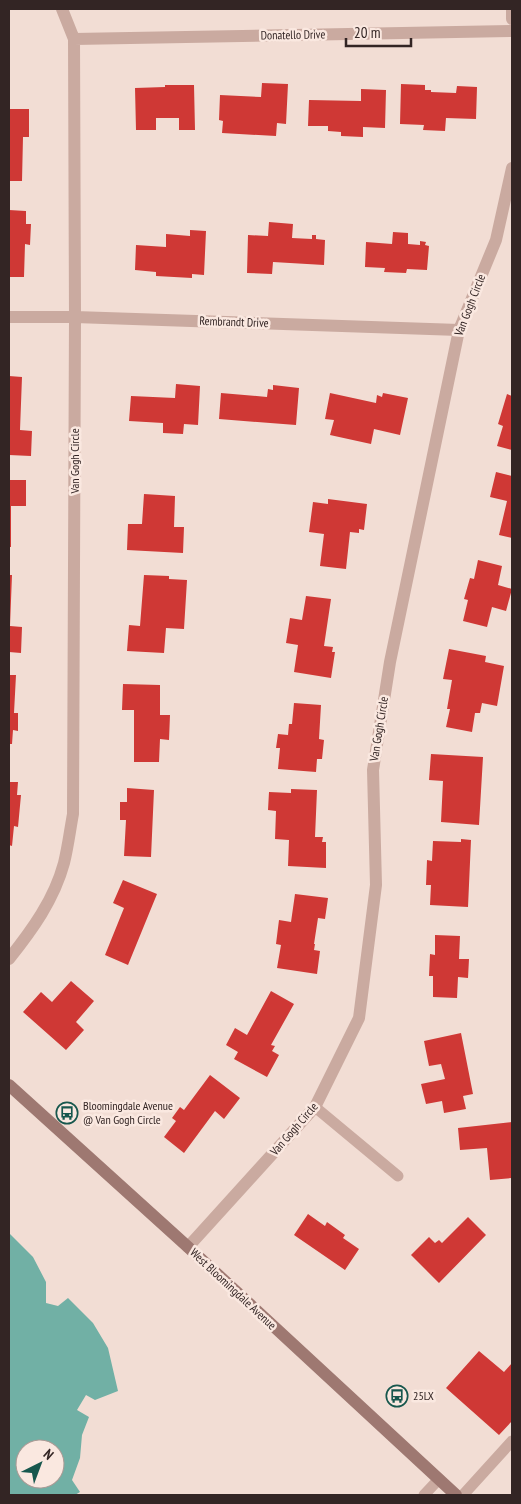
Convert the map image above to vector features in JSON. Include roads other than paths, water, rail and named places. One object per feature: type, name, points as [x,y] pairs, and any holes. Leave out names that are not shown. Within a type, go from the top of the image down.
[{"type":"main road","name":"West Bloomingdale Avenue","points":[[9,1085],[188,1247],[456,1495]]},
{"type":"street","name":"Van Gogh Circle","points":[[9,959],[28,935],[45,908],[55,886],[64,864],[72,814],[75,317],[74,39],[62,9]]},
{"type":"street","points":[[512,9],[512,19]]},
{"type":"street","name":"Donatello Drive","points":[[74,39],[512,31]]},
{"type":"street","name":"Van Gogh Circle","points":[[188,1247],[315,1107],[358,1018],[376,885],[373,770],[390,662],[458,330],[496,240],[512,168]]},
{"type":"street","name":"Rembrandt Drive","points":[[9,317],[75,317],[458,330]]},
{"type":"lane","points":[[315,1107],[398,1176]]},
{"type":"lane","points":[[463,1495],[512,1441]]},
{"type":"lane","points":[[424,1495],[439,1479]]},
{"type":"water","points":[[9,1233],[33,1257],[46,1282],[46,1303],[58,1306],[68,1298],[93,1323],[108,1348],[118,1391],[95,1400],[86,1395],[77,1410],[89,1417],[82,1435],[80,1458],[72,1480],[80,1492],[75,1495],[9,1495]]},
{"type":"place","name":"Bloomingdale Avenue @ Van Gogh Circle","points":[[67,1113]]},
{"type":"place","name":"25LX","points":[[397,1396]]}]
